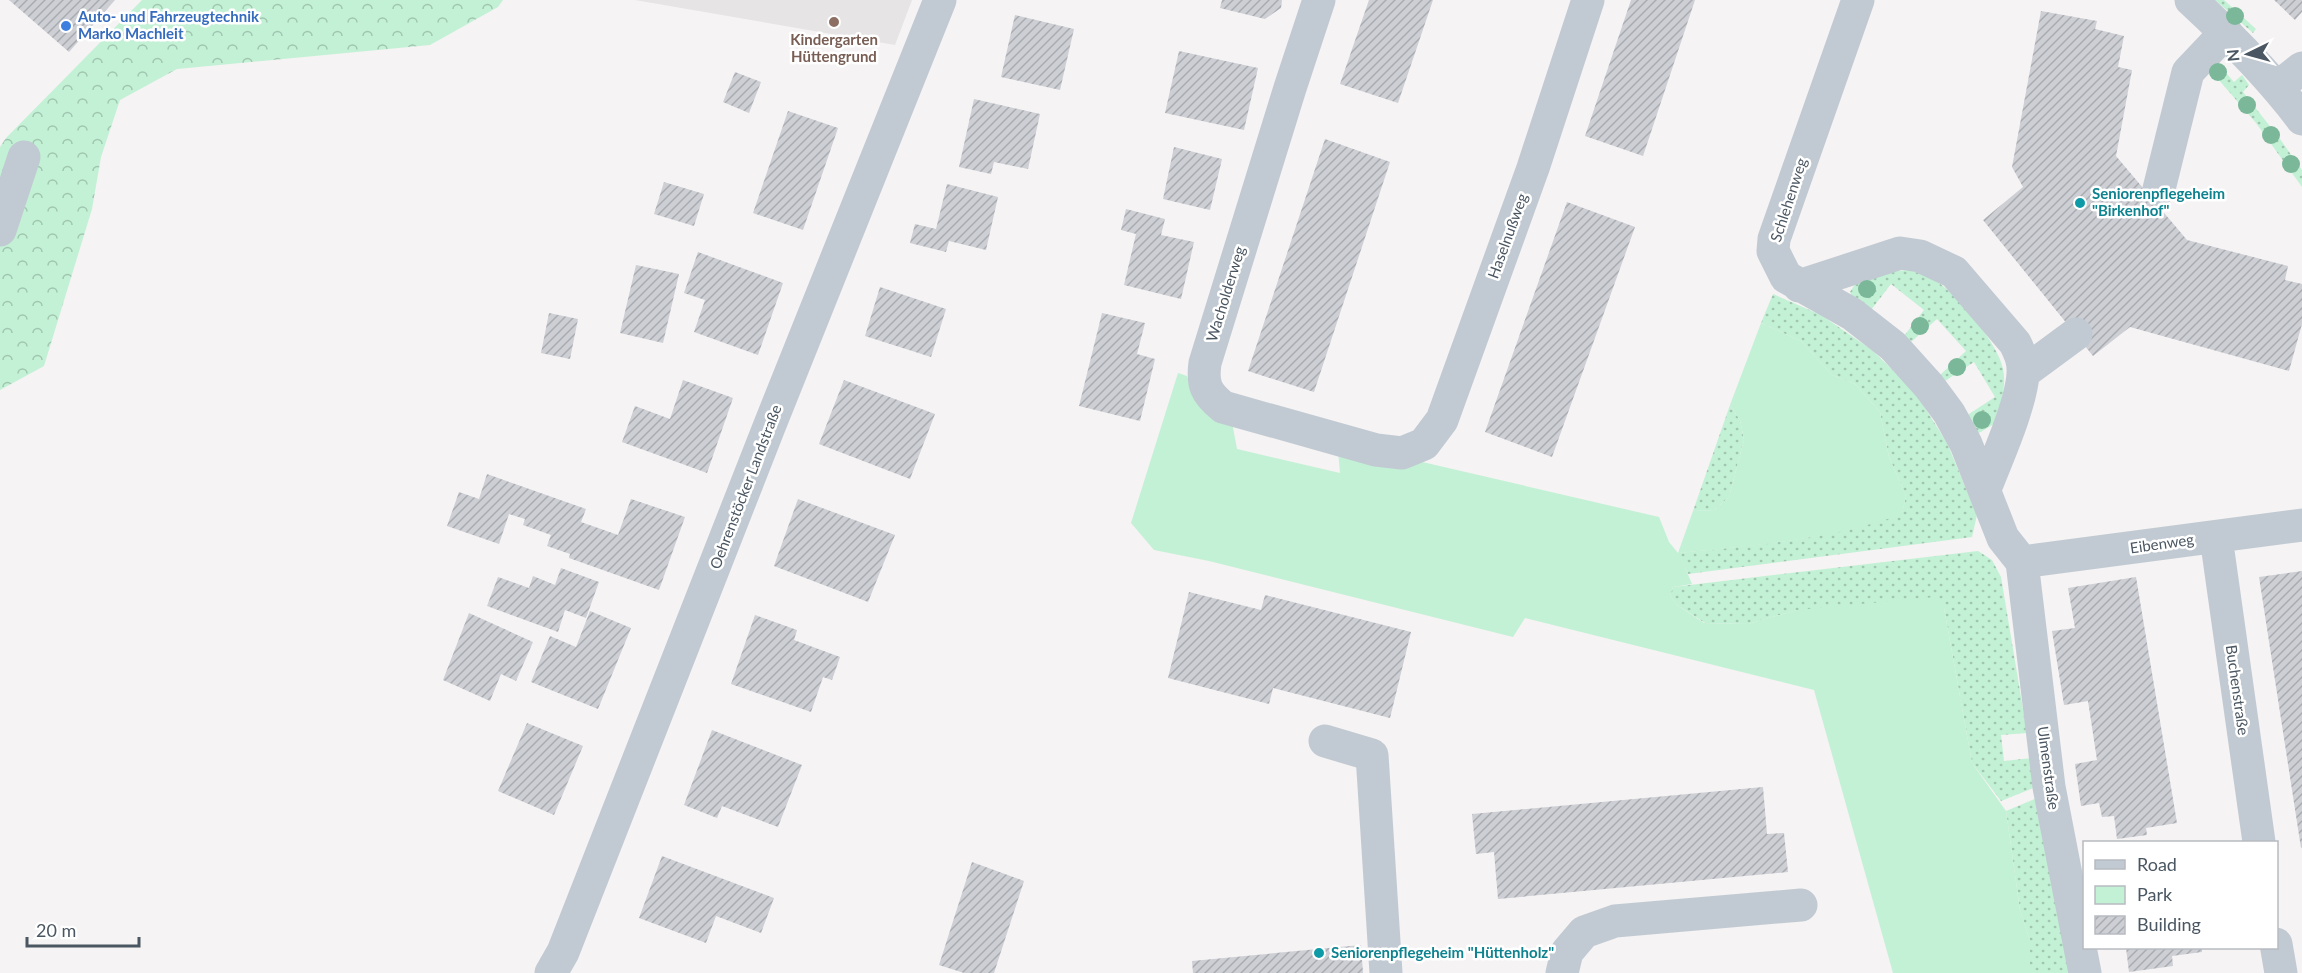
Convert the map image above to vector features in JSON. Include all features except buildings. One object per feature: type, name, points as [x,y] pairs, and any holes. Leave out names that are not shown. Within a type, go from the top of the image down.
[{"type":"street","name":"Oehrenstöcker Landstraße","points":[[551,973],[563,952],[940,0]]},
{"type":"street","name":"Wacholderweg","points":[[1319,0],[1208,352],[1203,380],[1211,397],[1223,407],[1376,450],[1402,453]]},
{"type":"street","name":"Haselnußweg","points":[[1402,453],[1424,444],[1442,420],[1533,168],[1588,0]]},
{"type":"street","name":"Schlehenweg","points":[[1858,0],[1774,239],[1773,251],[1786,277],[1852,314],[1893,346],[1929,386],[1949,413],[1966,444],[2003,538],[2022,562]]},
{"type":"street","points":[[2190,0],[2226,32],[2290,77],[2302,119]]},
{"type":"street","points":[[2159,189],[2188,72],[2226,32]]},
{"type":"street","points":[[0,230],[24,157]]},
{"type":"street","points":[[1799,286],[1900,253],[1920,256],[1954,272],[2014,343],[2021,356],[2023,373],[2020,394],[1985,489]]},
{"type":"street","points":[[2023,373],[2076,334]]},
{"type":"street","name":"Eibenweg","points":[[2022,562],[2302,525]]},
{"type":"street","name":"Buchenstraße","points":[[2216,537],[2259,841]]},
{"type":"street","name":"Ulmenstraße","points":[[2022,562],[2049,787],[2085,973]]},
{"type":"street","points":[[1324,741],[1372,755],[1386,973]]},
{"type":"street","points":[[1562,973],[1567,952],[1584,932],[1615,921],[1801,905]]},
{"type":"street","points":[[2278,949],[2282,973]]},
{"type":"shaded area","name":"Kindergarten Hüttengrund","points":[[635,0],[912,0],[895,45]]},
{"type":"green space","points":[[142,0],[503,0],[498,7],[430,45],[177,69],[120,100],[101,157],[92,209],[44,366],[0,390],[0,147],[6,138]]},
{"type":"green space","points":[[2215,0],[2224,0],[2256,29],[2253,33]]},
{"type":"green space","points":[[2219,65],[2234,82],[2242,75],[2249,85],[2243,92],[2302,170],[2302,187],[2256,123],[2212,72]]},
{"type":"green space","points":[[1910,270],[1936,281],[1955,297],[1986,334],[2000,359],[2004,383],[2001,404],[1994,424],[1979,433],[1974,431],[1966,416],[1995,397],[1974,362],[1945,381],[1940,375],[1966,351],[1937,319],[1911,342],[1904,336],[1924,310],[1891,284],[1871,310],[1853,298],[1850,292],[1857,281],[1895,271]]},
{"type":"green space","points":[[1773,294],[1821,315],[1872,350],[1915,392],[1947,443],[1977,515],[1972,537],[1688,574],[1678,553],[1821,535],[1876,522],[1902,513],[1906,496],[1889,457],[1880,412],[1855,384],[1832,375],[1801,341],[1761,323]]},
{"type":"green space","points":[[1761,323],[1801,341],[1832,375],[1855,384],[1880,412],[1889,457],[1906,496],[1902,514],[1849,530],[1821,535],[1679,553],[1692,584],[1673,587],[1670,595],[1677,605],[1704,623],[1748,624],[1797,610],[1936,597],[1944,608],[1972,763],[2006,811],[2020,910],[2030,941],[2030,973],[1893,973],[1814,690],[1525,618],[1513,637],[1209,561],[1154,550],[1131,523],[1178,373],[1187,376],[1201,408],[1212,415],[1232,422],[1237,449],[1340,473],[1338,450],[1405,458],[1659,517],[1669,542],[1678,553],[1693,511],[1714,510],[1729,497],[1744,440],[1740,420],[1730,405]]},
{"type":"green space","points":[[1730,405],[1740,420],[1744,440],[1729,497],[1714,510],[1693,511]]},
{"type":"green space","points":[[1978,551],[1992,560],[2001,577],[2027,733],[2001,735],[2004,761],[2032,758],[2036,787],[2001,801],[1972,763],[1944,608],[1797,610],[1748,624],[1705,623],[1677,605],[1670,595],[1673,587]]},
{"type":"green space","points":[[2037,798],[2070,973],[2030,973],[2030,941],[2020,910],[2006,811]]},
{"type":"place","name":"Kindergarten Hüttengrund","points":[[834,22]]},
{"type":"place","name":"Auto- und Fahrzeugtechnik Marko Machleit","points":[[66,26]]},
{"type":"place","name":"Seniorenpflegeheim \"Birkenhof\"","points":[[2080,203]]},
{"type":"place","name":"Seniorenpflegeheim \"Hüttenholz\"","points":[[1319,953]]}]
